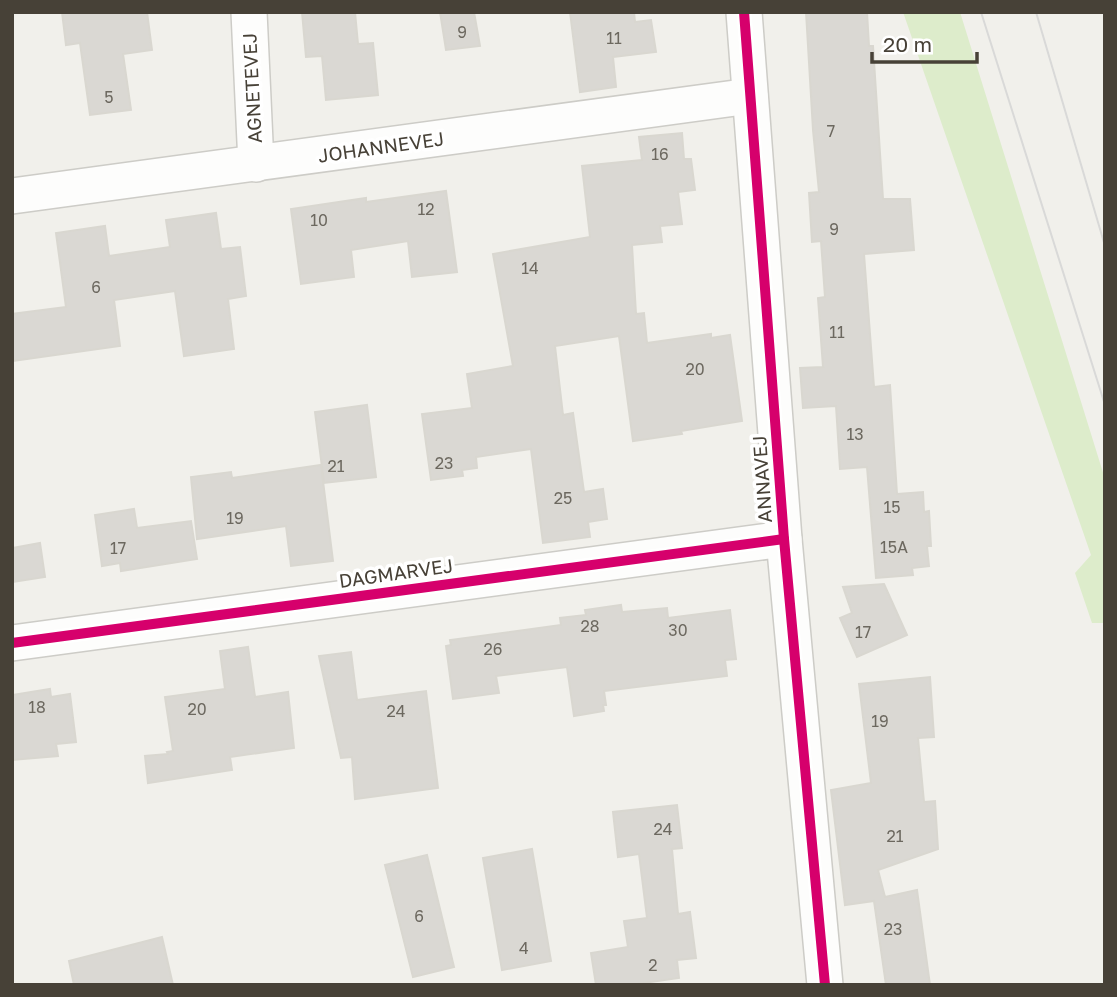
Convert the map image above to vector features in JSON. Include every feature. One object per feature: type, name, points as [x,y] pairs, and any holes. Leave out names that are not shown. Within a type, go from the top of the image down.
[{"type":"street","name":"AGNETEVEJ","points":[[249,12],[256,164]]},
{"type":"street","name":"ANNAVEJ","points":[[744,12],[784,539],[824,985]]},
{"type":"street","name":"JOHANNEVEJ","points":[[12,196],[750,96]]},
{"type":"street","name":"DAGMARVEJ","points":[[12,643],[784,539]]},
{"type":"green space","points":[[903,12],[960,12],[1105,479],[1105,623],[1092,623],[1075,573],[1091,555]]},
{"type":"building","points":[[62,12],[147,12],[152,50],[123,54],[131,110],[90,115],[80,43],[66,45]]},
{"type":"building","points":[[302,12],[355,12],[358,44],[373,43],[378,95],[326,100],[322,56],[306,57]]},
{"type":"building","points":[[440,12],[474,12],[480,46],[446,50]]},
{"type":"building","points":[[570,12],[634,12],[635,22],[651,20],[656,52],[613,57],[616,87],[580,92]]},
{"type":"building","points":[[806,12],[867,12],[869,46],[873,46],[883,199],[910,199],[914,250],[864,254],[874,387],[890,385],[897,494],[923,492],[924,512],[929,511],[929,566],[912,568],[913,575],[876,578],[867,467],[840,469],[836,406],[803,408],[800,368],[823,367],[818,298],[825,297],[821,241],[812,242],[809,193],[819,192]]},
{"type":"building","points":[[682,133],[684,159],[691,159],[695,190],[678,192],[682,224],[660,226],[662,242],[632,245],[636,314],[644,313],[647,343],[711,334],[711,338],[730,335],[742,421],[633,441],[619,336],[555,346],[563,415],[573,413],[584,492],[603,489],[607,519],[588,522],[590,537],[543,543],[531,449],[476,457],[477,468],[462,470],[463,476],[431,480],[422,414],[472,408],[467,374],[513,366],[493,254],[590,237],[582,166],[642,160],[639,137]]},
{"type":"building","points":[[446,191],[457,272],[412,277],[408,241],[351,250],[354,277],[301,284],[291,209],[366,198],[366,202]]},
{"type":"building","points":[[216,213],[221,249],[240,247],[246,296],[228,299],[234,349],[184,356],[175,291],[114,300],[120,346],[12,361],[12,314],[66,307],[56,233],[105,226],[109,256],[170,247],[166,220]]},
{"type":"building","points":[[367,405],[376,477],[324,483],[315,412]]},
{"type":"building","points":[[321,465],[333,561],[291,566],[286,526],[197,539],[191,477],[231,472],[232,478]]},
{"type":"building","points":[[134,509],[137,528],[191,521],[197,559],[121,571],[120,563],[102,566],[95,515]]},
{"type":"building","points":[[40,543],[45,577],[12,582],[12,548]]},
{"type":"building","points":[[884,584],[907,635],[857,657],[840,618],[852,613],[843,587]]},
{"type":"building","points":[[621,605],[622,612],[667,608],[668,618],[730,610],[736,659],[725,660],[727,676],[604,691],[604,711],[574,716],[567,667],[496,676],[499,693],[453,699],[446,646],[451,645],[450,640],[561,625],[560,618],[586,615],[585,610]]},
{"type":"building","points":[[248,647],[255,697],[288,692],[294,748],[230,757],[232,770],[148,783],[145,756],[173,751],[165,697],[225,689],[220,651]]},
{"type":"building","points":[[351,652],[357,700],[426,691],[438,788],[355,799],[352,757],[341,758],[319,656]]},
{"type":"building","points":[[930,677],[934,737],[918,738],[924,802],[935,801],[938,849],[878,870],[885,897],[917,890],[930,985],[886,985],[874,901],[845,905],[831,790],[871,783],[859,684]]},
{"type":"building","points":[[50,689],[51,697],[70,694],[76,742],[56,744],[58,756],[12,760],[12,695]]},
{"type":"building","points":[[677,805],[682,848],[672,849],[678,914],[690,912],[696,958],[677,960],[679,978],[630,985],[596,985],[591,953],[628,947],[624,921],[647,918],[639,854],[618,857],[613,812]]},
{"type":"building","points":[[532,849],[551,961],[502,970],[483,858]]},
{"type":"building","points":[[427,855],[454,967],[413,977],[385,865]]},
{"type":"building","points":[[162,937],[173,985],[74,985],[69,961]]},
{"type":"tram line","points":[[981,12],[1105,405]]},
{"type":"tram line","points":[[1036,12],[1105,246]]},
{"type":"cycle path","points":[[744,12],[784,539],[825,985]]},
{"type":"cycle path","points":[[12,643],[784,539]]}]
